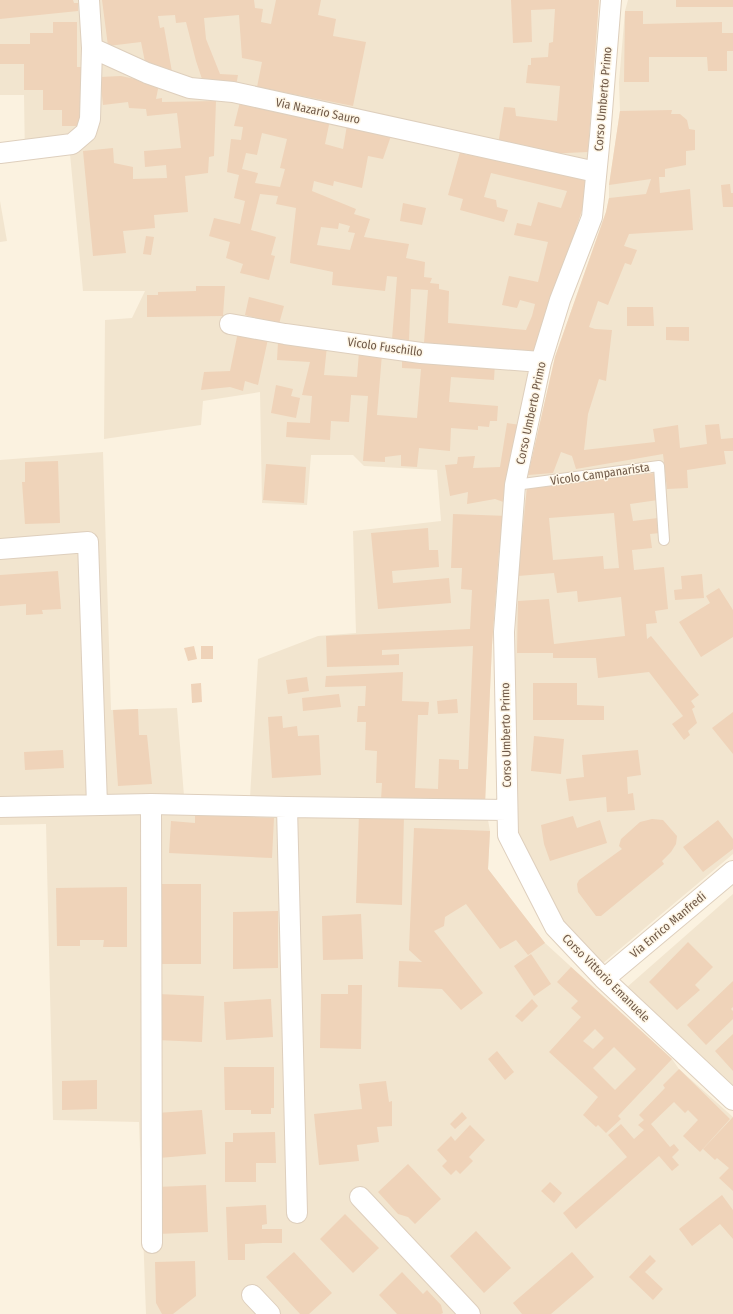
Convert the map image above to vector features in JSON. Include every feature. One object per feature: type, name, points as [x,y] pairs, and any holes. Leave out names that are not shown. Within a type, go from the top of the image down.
[{"type":"street","points":[[0,152],[72,144],[86,132],[90,119],[92,48],[89,0]]},
{"type":"street","name":"Corso Umberto Primo","points":[[508,835],[504,632],[515,485],[541,362],[560,300],[592,217],[611,0]]},
{"type":"street","name":"Via Nazario Sauro","points":[[92,48],[147,73],[190,88],[233,92],[596,172]]},
{"type":"street","name":"Vicolo Fuschillo","points":[[230,324],[285,334],[421,353],[541,362]]},
{"type":"street","points":[[0,549],[88,542],[97,805]]},
{"type":"street","points":[[0,806],[151,804],[507,810]]},
{"type":"street","points":[[151,804],[152,1242]]},
{"type":"street","points":[[287,807],[297,1213]]},
{"type":"street","name":"Corso Vittorio Emanuele","points":[[508,835],[556,927],[604,979],[733,1100]]},
{"type":"street","name":"Via Enrico Manfredi","points":[[604,979],[733,871]]},
{"type":"street","points":[[360,1197],[470,1314]]},
{"type":"street","points":[[252,1295],[270,1314]]},
{"type":"lane","name":"Vicolo Campanarista","points":[[515,485],[659,466],[664,540]]},
{"type":"shaded area","points":[[0,0],[599,0],[588,152],[592,179],[536,354],[499,551],[492,645],[485,804],[490,831],[488,869],[545,943],[672,1059],[679,1069],[733,1117],[733,1314],[146,1314],[139,1122],[53,1120],[46,824],[0,825],[0,460],[103,452],[111,710],[177,708],[184,796],[250,798],[258,659],[318,636],[356,633],[353,531],[441,521],[437,470],[364,466],[353,455],[311,455],[307,505],[262,503],[260,392],[203,401],[201,425],[104,439],[105,320],[132,318],[145,291],[83,291],[70,154],[25,160],[24,95],[0,95]]},
{"type":"shaded area","points":[[628,0],[733,0],[733,854],[602,964],[563,924],[520,841],[514,813],[516,579],[528,475],[555,357],[606,212],[609,198],[609,185],[620,111],[619,82],[625,11]]},
{"type":"shaded area","points":[[0,201],[7,241],[0,242]]},
{"type":"shaded area","points":[[733,894],[733,1086],[626,988]]},
{"type":"building","points":[[0,0],[73,0],[74,3],[78,3],[78,11],[0,19]]},
{"type":"building","points":[[102,0],[254,0],[255,8],[263,9],[261,22],[271,24],[276,0],[321,0],[318,15],[336,19],[333,36],[366,42],[353,106],[257,87],[262,62],[242,58],[239,15],[204,18],[206,39],[220,74],[238,75],[236,86],[211,84],[202,79],[186,22],[176,23],[175,15],[158,16],[160,28],[164,27],[172,72],[146,67],[141,42],[108,46]]},
{"type":"building","points":[[511,0],[599,0],[588,152],[544,154],[498,145],[504,107],[515,108],[516,116],[557,121],[560,86],[526,83],[528,65],[531,65],[531,58],[548,57],[549,43],[553,42],[555,9],[531,10],[532,42],[513,43]]},
{"type":"building","points":[[676,0],[733,0],[733,7],[676,7]]},
{"type":"building","points":[[625,11],[643,11],[643,24],[722,22],[722,33],[733,33],[733,51],[727,51],[727,71],[708,71],[707,57],[649,57],[649,82],[624,82]]},
{"type":"building","points":[[53,22],[77,22],[77,67],[87,67],[84,126],[62,126],[62,110],[43,110],[43,90],[24,90],[24,64],[0,64],[0,44],[30,44],[30,33],[53,33]]},
{"type":"building","points":[[121,76],[159,84],[156,99],[162,98],[162,102],[216,101],[214,156],[209,157],[208,173],[185,176],[188,212],[154,215],[155,228],[123,231],[126,253],[93,256],[83,151],[113,148],[114,163],[133,167],[133,179],[167,178],[166,165],[145,167],[144,151],[181,148],[177,113],[147,116],[146,109],[129,108],[128,102],[103,105],[100,77]]},
{"type":"building","points":[[240,102],[330,120],[325,144],[343,149],[347,125],[392,133],[383,159],[368,156],[362,188],[334,181],[333,186],[314,181],[312,191],[356,209],[354,214],[370,219],[364,237],[409,244],[406,258],[425,262],[424,277],[432,278],[430,283],[439,284],[439,289],[449,291],[448,323],[526,330],[535,304],[520,300],[517,308],[502,305],[509,276],[538,282],[548,242],[514,235],[517,223],[531,226],[538,202],[561,208],[567,191],[491,173],[484,197],[496,200],[497,207],[508,210],[504,222],[460,210],[463,199],[448,195],[460,152],[467,155],[469,148],[592,179],[536,354],[424,343],[428,290],[411,289],[409,340],[392,339],[397,277],[387,276],[385,291],[332,285],[333,272],[290,263],[296,208],[276,204],[278,196],[260,194],[251,230],[276,237],[271,255],[275,256],[269,280],[240,273],[243,264],[226,258],[230,242],[209,236],[214,218],[240,224],[245,201],[234,198],[239,175],[227,172],[231,139],[241,140],[243,127],[234,126]],"holes":[[[262,133],[287,139],[280,168],[285,169],[280,187],[255,183],[258,173],[242,169],[246,153],[257,155]],[[339,223],[350,226],[348,232],[355,233],[350,250],[317,245],[321,227],[338,229]]]},
{"type":"building","points":[[672,110],[671,114],[680,114],[687,120],[689,129],[695,130],[695,150],[686,151],[686,165],[665,169],[665,177],[659,177],[660,193],[690,189],[693,230],[629,234],[624,246],[637,250],[631,265],[625,263],[608,305],[598,301],[589,327],[595,329],[612,330],[606,381],[599,379],[588,414],[584,450],[655,442],[653,429],[678,425],[680,448],[707,444],[705,425],[719,424],[721,439],[733,438],[733,451],[724,451],[726,464],[687,470],[688,488],[667,489],[663,454],[576,469],[572,456],[561,452],[553,473],[528,475],[555,357],[606,212],[609,198],[646,194],[651,179],[609,185],[620,111]]},
{"type":"building","points":[[730,184],[731,193],[733,193],[733,207],[723,207],[721,185]]},
{"type":"building","points":[[403,203],[426,208],[422,225],[400,221]]},
{"type":"building","points":[[146,236],[154,237],[151,255],[143,254]]},
{"type":"building","points":[[196,286],[225,286],[223,316],[147,317],[147,295],[158,295],[158,292],[196,291]]},
{"type":"building","points":[[249,297],[284,306],[279,324],[245,315]]},
{"type":"building","points":[[627,307],[653,307],[654,326],[627,326]]},
{"type":"building","points":[[666,327],[689,327],[689,341],[666,340]]},
{"type":"building","points":[[238,332],[268,339],[258,385],[245,381],[243,391],[230,387],[201,390],[204,372],[230,371]]},
{"type":"building","points":[[278,342],[327,346],[324,375],[357,377],[359,352],[382,354],[377,415],[417,418],[421,369],[402,368],[402,356],[495,363],[494,380],[451,377],[449,402],[498,406],[497,421],[490,421],[489,427],[478,426],[478,430],[451,428],[450,451],[419,448],[417,467],[401,466],[401,455],[385,457],[385,462],[363,461],[368,396],[351,395],[349,422],[331,421],[330,440],[286,437],[287,422],[310,423],[312,396],[302,395],[310,362],[277,360]]},
{"type":"building","points":[[276,385],[293,389],[291,396],[300,398],[296,418],[271,413]]},
{"type":"building","points":[[507,423],[521,425],[509,504],[495,499],[467,504],[468,492],[450,496],[445,465],[457,464],[458,457],[475,456],[473,468],[500,467]]},
{"type":"building","points":[[58,461],[60,523],[25,524],[22,482],[25,482],[25,462]]},
{"type":"building","points":[[266,464],[306,467],[304,503],[263,500]]},
{"type":"building","points":[[655,473],[658,500],[630,504],[633,521],[658,518],[660,533],[650,534],[652,548],[632,550],[634,570],[664,567],[668,609],[655,611],[657,623],[646,624],[647,639],[651,636],[699,695],[691,701],[695,707],[692,709],[697,723],[688,731],[690,735],[684,740],[672,724],[683,716],[649,672],[598,678],[596,658],[553,658],[553,653],[517,653],[518,601],[549,599],[554,644],[625,636],[621,597],[578,602],[577,591],[557,593],[554,573],[518,576],[527,487]],"holes":[[[614,513],[619,568],[604,569],[603,556],[553,560],[549,518]]]},
{"type":"building","points":[[453,514],[508,516],[499,551],[492,645],[485,804],[381,800],[382,783],[376,783],[377,751],[365,750],[366,722],[357,722],[358,706],[365,706],[366,686],[325,687],[326,676],[403,672],[402,701],[429,702],[428,715],[418,715],[415,788],[438,789],[439,759],[459,760],[459,769],[468,769],[473,646],[382,650],[382,655],[399,654],[399,665],[327,667],[326,636],[470,629],[472,590],[461,589],[462,568],[451,568]]},
{"type":"building","points":[[428,528],[429,550],[438,550],[439,567],[392,571],[393,583],[449,578],[451,603],[378,609],[371,533]]},
{"type":"building","points":[[58,571],[61,609],[42,610],[43,614],[26,615],[26,604],[0,606],[0,575]]},
{"type":"building","points":[[702,574],[704,598],[675,600],[674,590],[682,589],[681,576]]},
{"type":"building","points":[[719,588],[733,610],[733,637],[701,657],[679,622],[710,603],[706,596]]},
{"type":"building","points":[[194,646],[197,659],[188,661],[184,648]]},
{"type":"building","points":[[201,646],[213,646],[213,659],[201,659]]},
{"type":"building","points":[[307,677],[309,691],[288,694],[286,680]]},
{"type":"building","points":[[201,683],[202,702],[192,703],[191,684]]},
{"type":"building","points":[[533,683],[577,683],[577,705],[604,706],[604,720],[533,720]]},
{"type":"building","points":[[339,694],[341,707],[303,711],[302,698]]},
{"type":"building","points":[[457,699],[458,713],[438,714],[437,701]]},
{"type":"building","points":[[138,709],[139,735],[147,735],[152,784],[118,786],[113,710]]},
{"type":"building","points":[[733,712],[733,754],[712,728]]},
{"type":"building","points":[[282,716],[283,728],[297,726],[298,736],[319,735],[321,775],[272,778],[268,717]]},
{"type":"building","points":[[534,736],[564,739],[561,774],[531,771]]},
{"type":"building","points":[[63,750],[64,768],[25,770],[24,752]]},
{"type":"building","points":[[638,750],[641,775],[627,777],[628,794],[633,793],[635,810],[607,812],[606,797],[569,801],[566,779],[584,777],[582,755]]},
{"type":"building","points":[[195,809],[212,815],[274,818],[272,858],[169,853],[171,821],[195,823]]},
{"type":"building","points":[[359,814],[404,815],[402,905],[356,903]]},
{"type":"building","points":[[573,816],[577,828],[600,820],[607,843],[550,861],[544,844],[541,825]]},
{"type":"building","points":[[652,819],[663,820],[677,836],[676,844],[671,852],[662,861],[664,864],[601,916],[596,916],[578,892],[577,884],[579,880],[622,849],[619,846],[621,839],[640,822]]},
{"type":"building","points":[[718,820],[733,839],[733,849],[703,872],[683,847]]},
{"type":"building","points":[[414,828],[490,831],[488,869],[545,943],[528,955],[516,940],[500,949],[466,904],[445,917],[444,926],[434,931],[483,993],[461,1010],[442,989],[398,987],[399,961],[422,962],[409,950]]},
{"type":"building","points":[[156,884],[201,884],[201,964],[155,964]]},
{"type":"building","points":[[127,887],[127,947],[103,947],[104,940],[80,940],[80,946],[57,946],[56,888]]},
{"type":"building","points":[[278,911],[278,968],[233,969],[233,912]]},
{"type":"building","points":[[361,914],[363,959],[323,960],[322,916]]},
{"type":"building","points":[[688,942],[713,967],[695,985],[700,990],[677,1010],[649,982]]},
{"type":"building","points":[[531,954],[551,984],[534,996],[514,966]]},
{"type":"building","points":[[571,967],[672,1059],[618,1116],[621,1119],[606,1133],[598,1125],[596,1127],[583,1115],[598,1097],[549,1052],[581,1017],[571,1008],[578,1001],[557,982]],"holes":[[[595,1029],[604,1038],[593,1049],[583,1041]],[[614,1047],[636,1069],[615,1090],[593,1068]]]},
{"type":"building","points":[[733,981],[733,1007],[731,1009],[733,1011],[733,1019],[706,1045],[687,1025]]},
{"type":"building","points":[[348,985],[362,985],[361,1049],[320,1048],[321,994],[348,994]]},
{"type":"building","points":[[158,994],[204,996],[202,1042],[157,1040]]},
{"type":"building","points":[[271,999],[273,1037],[226,1040],[224,1002]]},
{"type":"building","points":[[532,999],[538,1006],[522,1022],[515,1016]]},
{"type":"building","points":[[733,1034],[733,1071],[715,1051]]},
{"type":"building","points":[[497,1051],[514,1072],[505,1080],[488,1059]]},
{"type":"building","points":[[224,1067],[274,1067],[274,1108],[271,1108],[271,1114],[251,1114],[251,1110],[225,1110]]},
{"type":"building","points":[[679,1069],[730,1119],[700,1152],[683,1136],[698,1120],[688,1110],[685,1113],[674,1102],[651,1124],[670,1147],[674,1144],[679,1150],[672,1157],[679,1165],[672,1171],[659,1156],[576,1229],[563,1213],[627,1157],[608,1135],[621,1124],[634,1139],[644,1130],[638,1125],[644,1120],[639,1115],[665,1088],[663,1085]]},
{"type":"building","points":[[97,1080],[97,1109],[62,1110],[62,1081]]},
{"type":"building","points":[[386,1081],[389,1102],[392,1101],[392,1126],[377,1127],[379,1142],[357,1145],[359,1161],[319,1165],[314,1114],[362,1109],[359,1084]]},
{"type":"building","points":[[202,1110],[206,1154],[159,1158],[156,1113]]},
{"type":"building","points":[[462,1112],[467,1118],[455,1129],[450,1124]]},
{"type":"building","points":[[733,1117],[733,1191],[719,1178],[729,1168],[717,1158],[715,1160],[703,1149]]},
{"type":"building","points":[[470,1125],[485,1140],[469,1157],[473,1161],[460,1174],[456,1170],[451,1175],[442,1166],[447,1161],[437,1150],[451,1136],[455,1141]]},
{"type":"building","points":[[275,1132],[276,1163],[256,1163],[256,1182],[225,1182],[225,1142],[233,1142],[233,1133]]},
{"type":"building","points":[[408,1164],[441,1199],[415,1224],[408,1217],[398,1214],[378,1192]]},
{"type":"building","points":[[550,1182],[562,1193],[554,1203],[541,1191]]},
{"type":"building","points":[[206,1185],[208,1232],[157,1234],[156,1187]]},
{"type":"building","points":[[722,1195],[733,1210],[733,1239],[720,1224],[692,1246],[679,1229]]},
{"type":"building","points":[[266,1205],[267,1224],[262,1225],[262,1229],[282,1229],[282,1243],[245,1244],[245,1260],[228,1260],[226,1207]]},
{"type":"building","points":[[345,1214],[379,1248],[353,1273],[320,1239]]},
{"type":"building","points":[[476,1231],[511,1268],[484,1293],[450,1256]]},
{"type":"building","points":[[294,1252],[332,1293],[309,1314],[300,1314],[266,1277]]},
{"type":"building","points":[[572,1252],[594,1277],[551,1314],[522,1314],[513,1303]]},
{"type":"building","points":[[650,1255],[656,1261],[645,1272],[663,1289],[653,1300],[629,1277]]},
{"type":"building","points":[[195,1261],[196,1296],[173,1314],[162,1314],[156,1303],[155,1262]]},
{"type":"building","points":[[402,1272],[423,1294],[427,1290],[441,1305],[443,1313],[397,1314],[379,1295]]}]
